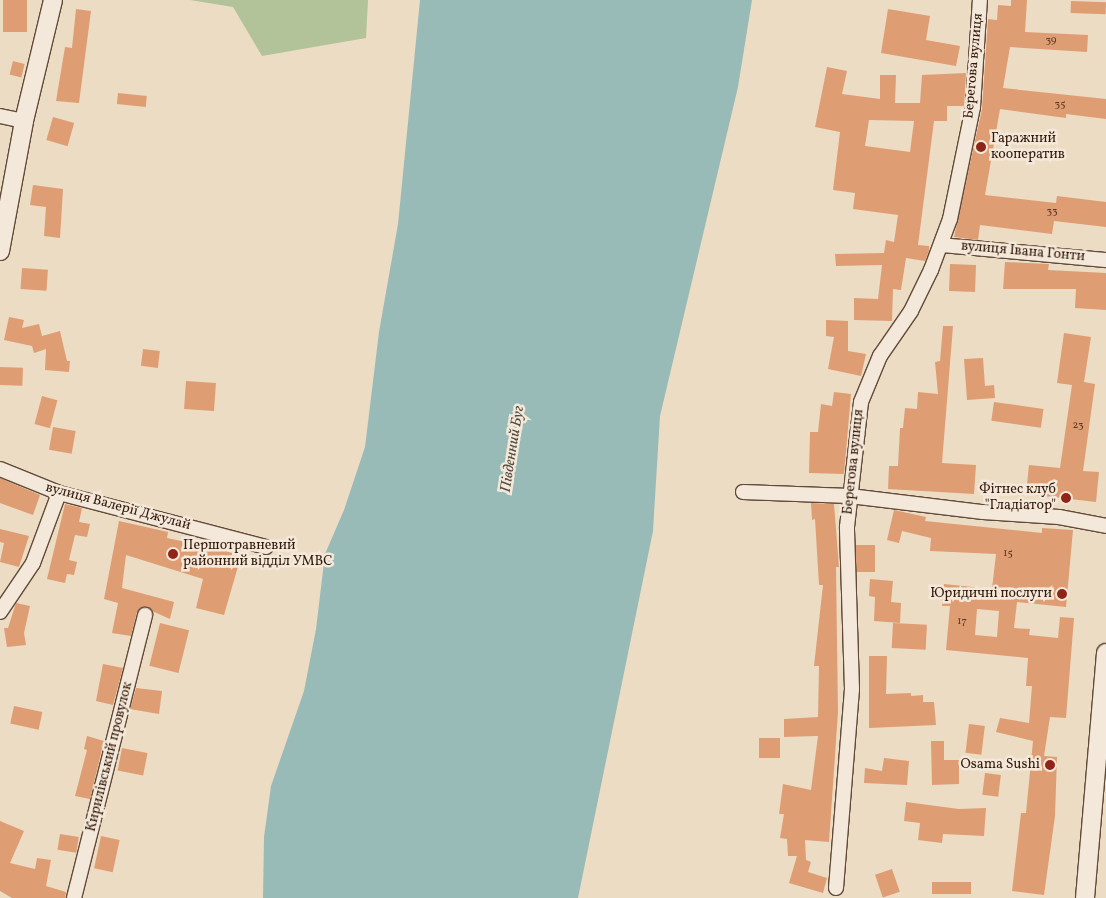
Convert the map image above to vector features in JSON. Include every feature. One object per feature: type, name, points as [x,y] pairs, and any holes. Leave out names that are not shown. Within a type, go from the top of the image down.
[{"type":"street","points":[[0,251],[24,121],[52,0]]},
{"type":"street","name":"Берегова вулиця","points":[[836,888],[852,689],[847,527],[861,402],[880,356],[911,311],[950,219],[973,107],[980,0]]},
{"type":"street","points":[[0,116],[24,121]]},
{"type":"street","name":"вулиця Івана Гонти","points":[[940,245],[1106,260]]},
{"type":"street","name":"вулиця Валерії Джулай","points":[[0,469],[59,493],[266,547]]},
{"type":"street","points":[[743,492],[850,496],[983,512],[1059,517],[1106,526]]},
{"type":"street","points":[[0,612],[33,563],[59,493]]},
{"type":"street","name":"Кирилівський провулок","points":[[74,898],[145,615]]},
{"type":"street","points":[[1084,898],[1106,653]]},
{"type":"green space","points":[[190,0],[368,0],[366,38],[262,56],[233,7]]},
{"type":"water","name":"Південний Буг","points":[[420,0],[752,0],[738,87],[660,416],[653,531],[578,898],[263,898],[264,837],[271,786],[304,691],[316,629],[325,554],[344,510],[365,447],[379,332],[398,224]]},
{"type":"building","points":[[3,0],[27,0],[27,32],[3,32]]},
{"type":"building","points":[[1011,0],[1027,0],[1025,32],[1088,35],[1087,52],[1010,47],[1003,88],[1106,99],[1106,119],[1066,114],[1066,118],[1000,109],[985,195],[1056,203],[1057,196],[1106,202],[1106,227],[1054,221],[1052,234],[980,225],[978,240],[954,237],[982,109],[988,19],[997,20],[998,5],[1011,6]]},
{"type":"building","points":[[1071,1],[1106,2],[1106,14],[1071,13]]},
{"type":"building","points":[[76,9],[91,11],[79,103],[56,101],[65,47],[72,48]]},
{"type":"building","points":[[888,9],[930,16],[926,40],[960,46],[956,66],[881,53]]},
{"type":"building","points":[[13,61],[25,64],[21,77],[10,75]]},
{"type":"building","points":[[827,67],[847,71],[842,94],[880,99],[880,75],[896,75],[895,103],[920,103],[922,75],[966,73],[964,106],[947,106],[947,121],[934,121],[918,245],[929,246],[929,251],[925,261],[906,258],[901,290],[893,289],[892,321],[854,320],[854,298],[878,299],[882,265],[836,266],[835,254],[884,253],[886,240],[894,242],[898,215],[853,209],[855,193],[833,190],[840,132],[815,127]],"holes":[[[869,120],[914,121],[910,152],[865,146]]]},
{"type":"building","points":[[118,93],[147,96],[146,107],[117,104]]},
{"type":"building","points":[[53,117],[74,123],[68,146],[46,140]]},
{"type":"building","points":[[33,185],[63,189],[60,238],[44,236],[46,207],[30,205]]},
{"type":"building","points":[[1005,262],[1049,264],[1048,270],[1106,273],[1106,310],[1075,308],[1076,289],[1003,289]]},
{"type":"building","points":[[950,264],[976,265],[975,292],[949,291]]},
{"type":"building","points":[[22,268],[48,270],[46,291],[21,289]]},
{"type":"building","points":[[9,317],[24,320],[22,328],[39,324],[42,336],[60,331],[67,361],[70,361],[69,372],[45,370],[46,349],[34,353],[32,346],[4,340]]},
{"type":"building","points":[[826,320],[848,321],[848,351],[866,354],[861,376],[828,369],[834,337],[826,336]]},
{"type":"building","points":[[943,326],[953,326],[942,463],[976,465],[974,494],[888,489],[889,466],[898,466],[900,428],[903,428],[905,408],[917,409],[918,392],[938,394],[935,362],[940,361]]},
{"type":"building","points":[[1064,333],[1091,337],[1084,382],[1095,384],[1083,471],[1099,472],[1096,502],[1026,494],[1029,465],[1060,468],[1072,385],[1057,383]]},
{"type":"building","points":[[143,349],[160,351],[158,368],[141,366]]},
{"type":"building","points":[[983,358],[985,386],[994,385],[995,398],[967,400],[964,359]]},
{"type":"building","points":[[0,367],[23,368],[22,386],[0,385]]},
{"type":"building","points":[[186,381],[216,383],[214,411],[184,409]]},
{"type":"building","points":[[834,392],[851,394],[844,474],[809,473],[810,432],[818,432],[821,404],[832,406]]},
{"type":"building","points":[[42,396],[57,400],[50,428],[34,424]]},
{"type":"building","points":[[994,402],[1044,409],[1041,428],[991,421]]},
{"type":"building","points":[[53,427],[76,431],[72,454],[49,450]]},
{"type":"building","points":[[0,478],[40,495],[33,515],[0,503]]},
{"type":"building","points":[[811,503],[834,504],[839,567],[836,567],[838,712],[829,842],[805,840],[806,860],[811,862],[808,872],[827,878],[823,893],[789,883],[797,856],[788,856],[787,839],[780,838],[784,814],[779,814],[783,784],[811,790],[818,736],[784,737],[784,719],[818,717],[819,666],[814,666],[823,585],[819,585],[815,519],[812,520]]},
{"type":"building","points":[[65,504],[82,508],[79,522],[90,524],[87,537],[75,535],[69,560],[77,562],[74,575],[67,574],[65,583],[47,579]]},
{"type":"building","points":[[894,510],[926,517],[925,521],[1042,533],[1042,528],[1073,530],[1066,607],[1017,602],[1014,628],[1030,629],[1029,635],[1058,638],[1060,617],[1074,618],[1066,718],[1050,717],[1044,756],[1057,757],[1055,816],[1044,895],[1012,891],[1021,813],[1026,813],[1033,741],[996,732],[1000,718],[1029,723],[1032,686],[1026,686],[1028,658],[946,650],[950,606],[942,606],[944,584],[992,589],[996,554],[930,551],[931,538],[902,531],[899,543],[887,540]],"holes":[[[977,609],[999,611],[997,637],[975,635]]]},
{"type":"building","points":[[119,521],[168,532],[167,538],[200,545],[202,539],[218,543],[217,548],[241,556],[224,615],[196,608],[203,579],[126,555],[122,588],[174,602],[170,619],[143,607],[137,612],[131,636],[112,633],[118,603],[104,599]]},
{"type":"building","points":[[0,529],[29,536],[19,567],[0,562],[4,543],[0,542]]},
{"type":"building","points":[[856,545],[875,545],[875,572],[856,572]]},
{"type":"building","points":[[870,579],[893,581],[891,602],[901,603],[900,623],[874,621],[875,597],[869,596]]},
{"type":"building","points":[[16,603],[30,606],[24,633],[26,645],[7,647],[4,628],[8,628]]},
{"type":"building","points":[[160,623],[189,630],[178,673],[149,666]]},
{"type":"building","points":[[893,623],[927,625],[926,650],[892,648]]},
{"type":"building","points":[[869,656],[887,656],[886,694],[911,693],[911,696],[923,695],[923,702],[934,702],[936,725],[869,728]]},
{"type":"building","points":[[103,664],[123,668],[113,705],[96,701]]},
{"type":"building","points":[[136,688],[162,691],[159,714],[130,709]]},
{"type":"building","points":[[14,706],[42,712],[39,730],[10,724]]},
{"type":"building","points":[[969,724],[985,726],[981,755],[965,753]]},
{"type":"building","points":[[87,736],[104,741],[90,799],[75,796],[87,750],[84,749]]},
{"type":"building","points":[[759,738],[780,738],[780,758],[759,758]]},
{"type":"building","points":[[931,741],[944,741],[944,760],[959,760],[959,784],[932,785]]},
{"type":"building","points":[[122,748],[148,753],[143,776],[118,771]]},
{"type":"building","points":[[884,758],[909,761],[907,785],[864,783],[865,768],[882,771]]},
{"type":"building","points":[[985,773],[1001,775],[998,797],[982,795]]},
{"type":"building","points":[[906,802],[959,809],[986,808],[984,836],[943,834],[942,843],[918,840],[920,823],[904,821]]},
{"type":"building","points":[[0,821],[24,831],[10,863],[35,869],[37,858],[51,860],[46,886],[66,892],[65,898],[12,898],[0,891]]},
{"type":"building","points":[[60,834],[79,837],[76,853],[57,850]]},
{"type":"building","points":[[101,836],[120,840],[113,872],[94,868]]},
{"type":"building","points":[[892,869],[900,892],[883,898],[875,875]]},
{"type":"building","points":[[932,882],[971,882],[971,894],[932,894]]},
{"type":"place","name":"Гаражний кооператив","points":[[981,147]]},
{"type":"place","name":"Фітнес клуб \"Гладіатор\"","points":[[1066,498]]},
{"type":"place","name":"Першотравневий районний відділ УМВС","points":[[173,554]]},
{"type":"place","name":"Юридичні послуги","points":[[1062,594]]},
{"type":"place","name":"Osama Sushi","points":[[1050,765]]}]
